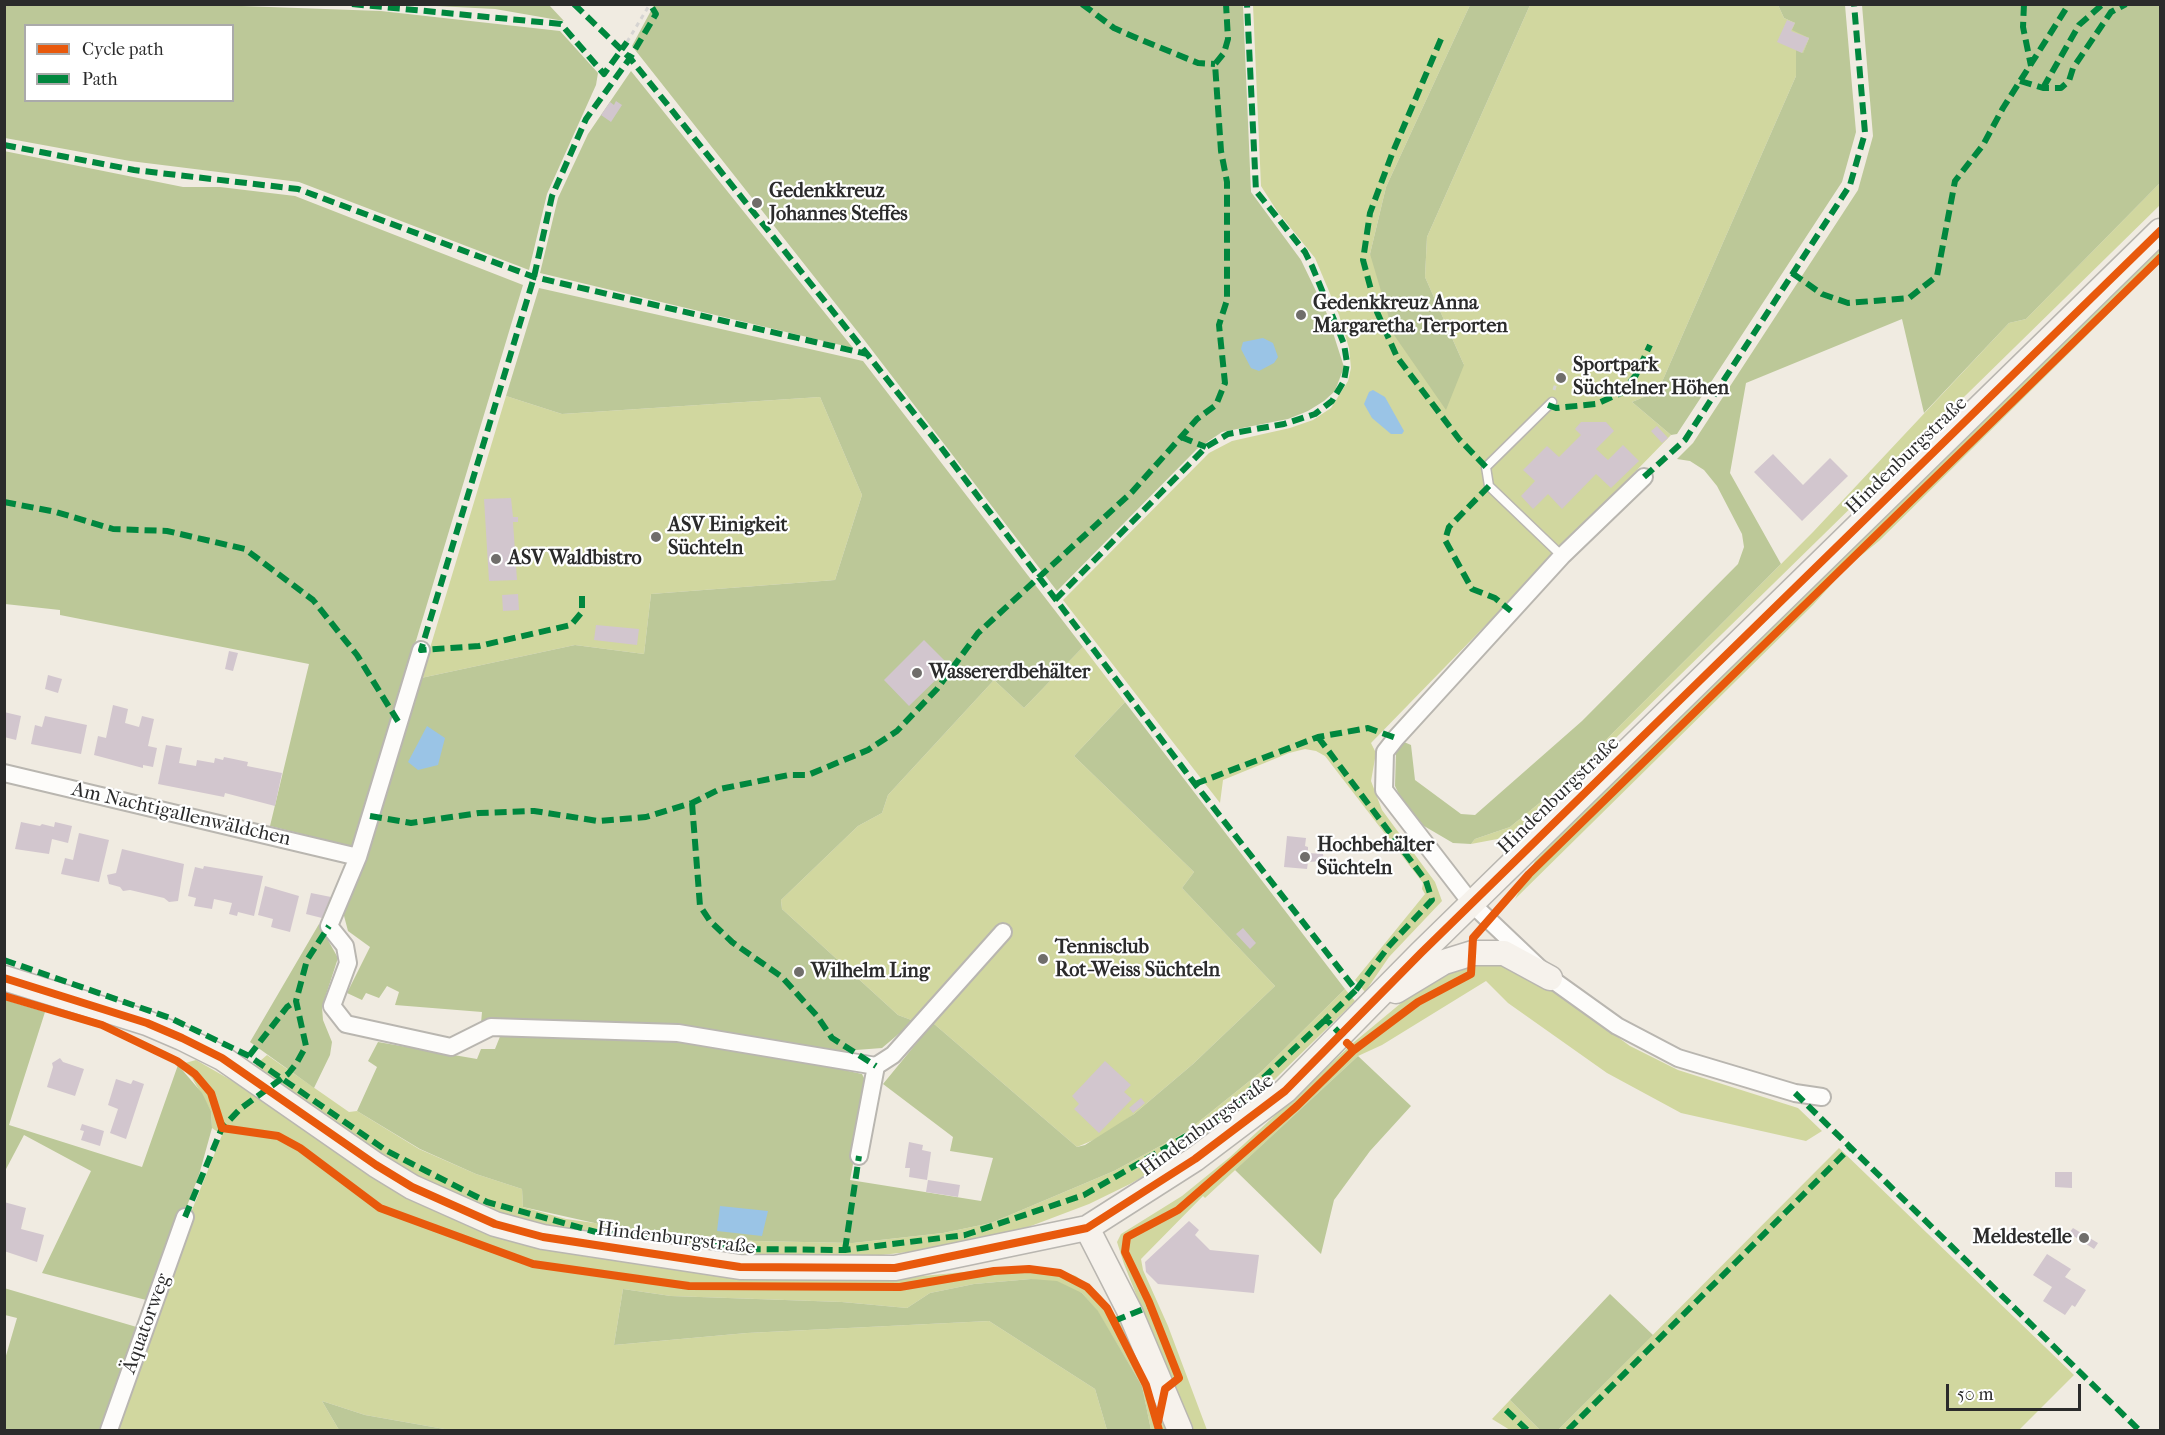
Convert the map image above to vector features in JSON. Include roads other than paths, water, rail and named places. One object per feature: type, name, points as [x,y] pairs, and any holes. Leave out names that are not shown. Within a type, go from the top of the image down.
[{"type":"main road","name":"Hindenburgstraße","points":[[4,978],[147,1023],[182,1038],[222,1058],[412,1187],[495,1224],[543,1237],[740,1267],[895,1268],[1087,1228],[1195,1159],[1286,1091],[1472,904],[2160,231]]},
{"type":"main road","points":[[1368,1007],[1444,962],[1473,953],[1504,953],[1550,978]]},
{"type":"main road","points":[[1087,1228],[1131,1314],[1180,1431]]},
{"type":"street","points":[[1644,477],[1562,556],[1385,752],[1384,790],[1472,904],[1550,978],[1617,1026],[1678,1058],[1795,1093],[1822,1097]]},
{"type":"street","points":[[421,650],[358,857],[329,926],[345,946],[348,963],[332,1006],[346,1024],[451,1047],[490,1027],[678,1033],[876,1066],[892,1055],[1003,932]]},
{"type":"street","name":"Am Nachtigallenwäldchen","points":[[4,773],[358,857]]},
{"type":"street","points":[[859,1156],[876,1066]]},
{"type":"street","name":"Äquatorweg","points":[[109,1431],[185,1217]]},
{"type":"lane","points":[[1552,402],[1486,467],[1490,486],[1562,556]]},
{"type":"water","points":[[1263,338],[1273,343],[1278,357],[1274,363],[1259,371],[1251,368],[1241,349],[1243,342]]},
{"type":"water","points":[[1373,390],[1385,397],[1404,431],[1402,434],[1391,434],[1372,418],[1364,404],[1369,392]]},
{"type":"water","points":[[427,726],[445,738],[438,765],[418,770],[408,762]]},
{"type":"water","points":[[720,1206],[768,1211],[762,1236],[717,1231]]},
{"type":"place","name":"Gedenkkreuz Johannes Steffes","points":[[757,203]]},
{"type":"place","name":"Gedenkkreuz Anna Margaretha Terporten","points":[[1301,315]]},
{"type":"place","name":"Sportpark Süchtelner Höhen","points":[[1561,378]]},
{"type":"place","name":"ASV Einigkeit Süchteln","points":[[656,537]]},
{"type":"place","name":"ASV Waldbistro","points":[[496,559]]},
{"type":"place","name":"Wassererdbehälter","points":[[917,673]]},
{"type":"place","name":"Hochbehälter Süchteln","points":[[1305,857]]},
{"type":"place","name":"Tennisclub Rot-Weiss Süchteln","points":[[1043,959]]},
{"type":"place","name":"Wilhelm Ling","points":[[799,972]]},
{"type":"place","name":"Meldestelle","points":[[2084,1238]]}]
